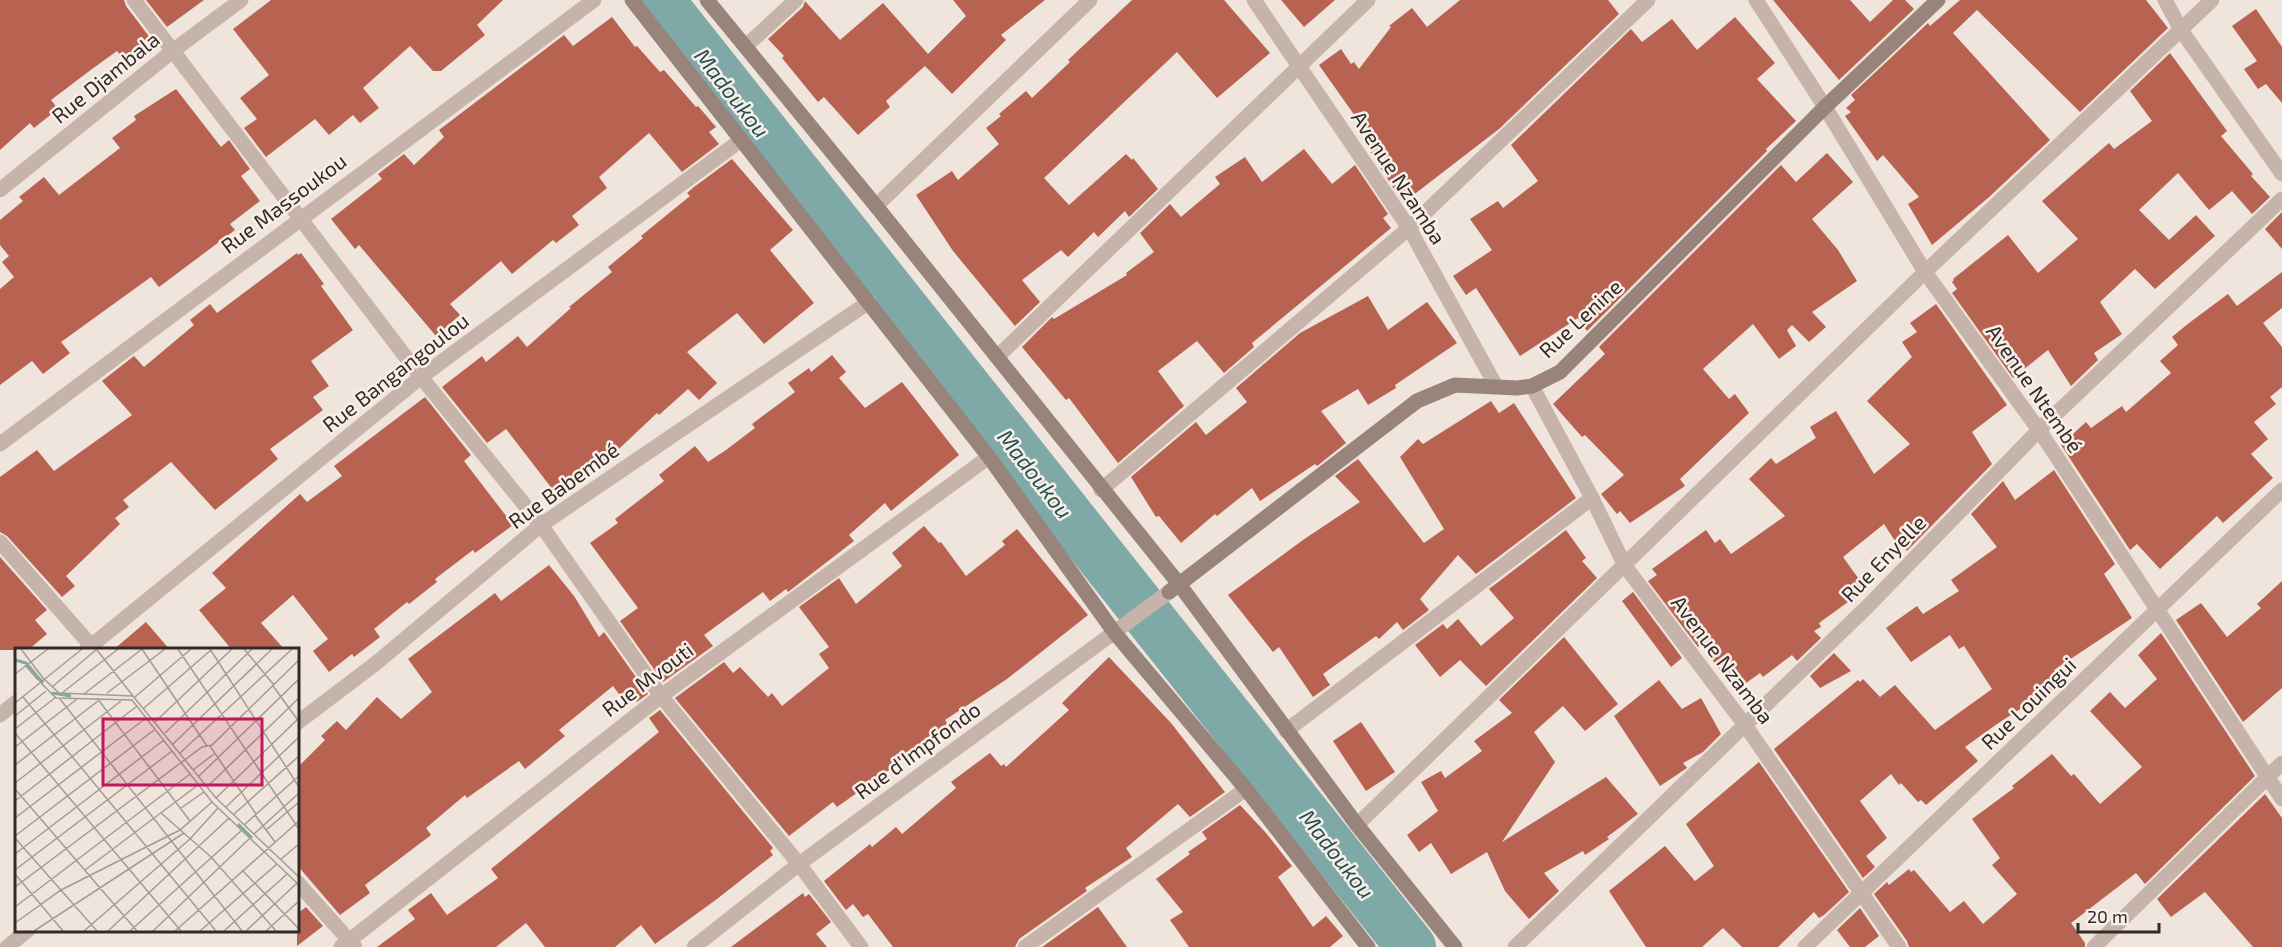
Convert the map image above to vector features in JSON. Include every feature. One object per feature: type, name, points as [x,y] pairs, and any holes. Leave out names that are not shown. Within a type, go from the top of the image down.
[{"type":"main road","points":[[632,0],[989,458],[1114,633],[1246,789],[1365,946]]},
{"type":"main road","points":[[707,0],[997,357],[1357,825],[1455,947]]},
{"type":"main road","name":"Rue Lenine","points":[[1174,588],[1417,401],[1455,385],[1517,388],[1532,386],[1560,372],[1825,106],[1938,0]]},
{"type":"street","points":[[134,0],[421,377],[541,525],[660,696],[799,864],[861,947]]},
{"type":"street","name":"Rue Djambala","points":[[0,190],[174,50],[241,0]]},
{"type":"street","name":"Rue Massoukou","points":[[0,444],[594,0]]},
{"type":"street","points":[[746,46],[796,0]]},
{"type":"street","points":[[876,206],[1090,0]]},
{"type":"street","name":"Avenue Nzamba","points":[[1254,0],[1409,228],[1496,386]]},
{"type":"street","points":[[997,357],[1368,0]]},
{"type":"street","points":[[1101,490],[1409,228],[1648,0]]},
{"type":"street","name":"Avenue Ntembé","points":[[1756,0],[1825,106],[1925,272],[2039,430],[2282,799]]},
{"type":"street","points":[[2165,0],[2181,30],[2282,174]]},
{"type":"street","points":[[1357,825],[1925,272],[2212,0]]},
{"type":"street","name":"Rue Bangangoulou","points":[[91,648],[421,377],[741,140]]},
{"type":"street","name":"Rue Enyelle","points":[[1515,947],[1867,607],[2039,430],[2282,199]]},
{"type":"street","name":"Rue Babembé","points":[[298,722],[375,664],[541,525],[869,302]]},
{"type":"street","name":"Avenue Nzamba","points":[[1532,386],[1592,498],[1625,566],[1745,725],[1899,947]]},
{"type":"street","name":"Rue Mvouti","points":[[349,945],[660,696],[989,458]]},
{"type":"street","name":"Rue Louingui","points":[[1805,947],[2282,490]]},
{"type":"street","points":[[1286,730],[1592,498]]},
{"type":"street","points":[[0,542],[91,648]]},
{"type":"street","name":"Rue d'Impfondo","points":[[694,947],[799,864],[1174,588]]},
{"type":"street","points":[[0,715],[15,703]]},
{"type":"street","points":[[2094,947],[2282,763]]},
{"type":"street","points":[[1025,947],[1246,789]]},
{"type":"street","points":[[298,883],[349,945]]},
{"type":"street","points":[[7,947],[26,932]]},
{"type":"building","points":[[0,0],[124,0],[151,39],[124,59],[117,51],[92,69],[51,100],[58,109],[34,128],[30,123],[0,150]]},
{"type":"building","points":[[146,0],[204,0],[167,27]]},
{"type":"building","points":[[271,0],[503,0],[477,25],[485,35],[441,71],[433,71],[410,46],[363,88],[379,108],[360,123],[353,115],[329,135],[315,119],[266,157],[244,128],[257,119],[240,98],[269,75],[233,29]]},
{"type":"building","points":[[953,0],[1045,0],[1001,35],[1006,40],[952,94],[925,66],[886,101],[890,107],[858,135],[824,97],[818,102],[782,58],[784,56],[768,39],[803,7],[805,1],[840,40],[883,3],[928,54],[966,16]]},
{"type":"building","points":[[1132,0],[1224,0],[1270,53],[1217,98],[1177,52],[1044,178],[1069,205],[1126,154],[1132,160],[1133,158],[1158,189],[1129,217],[1125,211],[1098,237],[1094,232],[1068,257],[1061,250],[1022,280],[1040,302],[1015,326],[953,251],[916,195],[952,171],[958,180],[999,144],[986,128],[1026,91],[1032,98],[1070,62],[1068,60]]},
{"type":"building","points":[[1281,0],[1335,0],[1304,27]]},
{"type":"building","points":[[1460,0],[1608,0],[1619,14],[1499,129],[1403,203],[1366,145],[1372,140],[1319,65],[1341,49],[1351,64],[1354,62],[1359,69],[1391,27],[1389,26],[1412,8],[1427,27]]},
{"type":"building","points":[[1773,0],[1850,0],[1870,22],[1893,0],[1905,0],[1914,9],[1839,80]]},
{"type":"building","points":[[1960,0],[2146,0],[2168,28],[2080,112],[1977,10],[1953,33],[2050,140],[1988,198],[1932,245],[1908,204],[1919,197],[1883,155],[1877,161],[1845,116],[1851,112],[1846,108],[1855,100],[1851,95],[1928,23],[1930,26]]},
{"type":"building","points":[[2256,9],[2282,47],[2282,103],[2266,84],[2258,89],[2244,69],[2257,61],[2232,26]]},
{"type":"building","points":[[612,17],[635,47],[637,46],[660,72],[664,70],[716,127],[709,132],[719,144],[682,172],[649,133],[599,177],[607,188],[572,216],[579,225],[556,243],[553,240],[512,274],[501,261],[450,304],[460,315],[436,336],[359,245],[355,249],[331,219],[382,179],[378,174],[404,154],[414,165],[444,137],[439,130],[564,35],[573,46]]},
{"type":"building","points":[[1735,17],[1775,63],[1757,79],[1796,121],[1587,331],[1578,318],[1520,356],[1476,288],[1466,295],[1453,276],[1492,250],[1470,219],[1498,201],[1503,208],[1538,181],[1511,145],[1631,29],[1642,42],[1672,19],[1697,50]]},
{"type":"building","points":[[2170,53],[2227,131],[2221,136],[2270,197],[2252,214],[2232,191],[2209,210],[2178,173],[2139,210],[2169,240],[2196,215],[2215,236],[2155,289],[2135,269],[2100,302],[2122,334],[2094,353],[2098,360],[2071,386],[2048,350],[2013,378],[1952,293],[1957,289],[1952,282],[1953,279],[2008,235],[2038,273],[2078,239],[2042,201],[2109,143],[2114,149],[2152,121],[2130,91]]},
{"type":"building","points":[[176,89],[221,147],[229,140],[250,169],[241,176],[260,201],[230,224],[235,230],[159,287],[151,277],[61,342],[70,353],[43,374],[32,361],[0,385],[0,289],[14,277],[2,262],[9,256],[0,245],[0,220],[23,201],[19,197],[44,177],[59,195],[120,148],[112,138],[136,120],[134,116]]},
{"type":"building","points":[[1304,149],[1332,184],[1355,165],[1388,214],[1383,218],[1391,228],[1252,343],[1254,347],[1224,373],[1197,341],[1158,371],[1184,406],[1118,463],[1069,398],[1066,400],[1022,347],[1052,317],[1054,319],[1127,275],[1126,273],[1154,252],[1140,233],[1170,204],[1181,217],[1220,184],[1215,177],[1245,157],[1262,182]]},
{"type":"building","points":[[1827,153],[1853,182],[1812,219],[1838,250],[1857,281],[1812,312],[1826,327],[1809,342],[1792,325],[1787,330],[1796,346],[1779,359],[1753,324],[1703,369],[1729,399],[1735,394],[1749,413],[1680,479],[1685,486],[1630,523],[1620,511],[1617,514],[1601,494],[1624,475],[1585,435],[1582,437],[1553,404],[1605,354],[1599,347],[1781,165],[1796,182]]},
{"type":"building","points":[[732,159],[793,230],[770,250],[814,303],[764,344],[737,313],[687,352],[717,383],[699,400],[688,389],[659,415],[657,413],[605,462],[600,455],[553,490],[506,429],[487,443],[442,387],[482,356],[486,362],[518,336],[527,347],[571,308],[569,307],[612,272],[608,267],[643,238],[641,236],[690,196],[687,193]]},
{"type":"building","points":[[2282,212],[2282,249],[2265,229]]},
{"type":"building","points":[[297,253],[298,255],[301,253],[324,284],[321,286],[353,330],[311,361],[329,386],[313,397],[323,410],[270,449],[278,459],[215,510],[171,462],[123,500],[129,507],[115,518],[120,524],[66,576],[75,586],[62,597],[7,536],[0,532],[0,477],[37,450],[54,471],[132,415],[102,381],[134,356],[144,367],[194,325],[190,320],[210,304],[217,313]]},
{"type":"building","points":[[2282,272],[2282,308],[2263,323],[2282,347],[2282,387],[2270,397],[2276,404],[2254,422],[2268,439],[2251,454],[2273,478],[2223,523],[2217,516],[2160,569],[2137,544],[2130,550],[2061,445],[2086,422],[2091,428],[2122,406],[2126,412],[2171,373],[2160,361],[2178,345],[2172,337],[2189,323],[2228,294],[2237,306]]},
{"type":"building","points":[[1368,296],[1388,330],[1427,302],[1457,343],[1395,385],[1396,388],[1368,405],[1358,389],[1321,411],[1346,443],[1317,466],[1315,464],[1260,501],[1252,488],[1217,516],[1215,514],[1181,543],[1159,516],[1156,517],[1131,477],[1196,422],[1206,435],[1247,402],[1236,388],[1300,333]]},
{"type":"building","points":[[1936,304],[2007,405],[1972,432],[1992,464],[1907,551],[1898,539],[1895,541],[1884,524],[1843,557],[1866,589],[1819,623],[1821,627],[1814,631],[1821,638],[1797,661],[1792,655],[1763,677],[1760,673],[1735,691],[1701,644],[1698,647],[1648,581],[1657,575],[1652,569],[1706,530],[1715,543],[1720,539],[1731,554],[1785,516],[1749,479],[1771,458],[1776,464],[1816,438],[1810,427],[1836,411],[1874,474],[1910,444],[1867,401],[1912,357],[1902,342],[1917,332],[1910,323]]},
{"type":"building","points":[[832,355],[846,372],[839,378],[865,408],[902,382],[959,455],[891,511],[885,503],[849,535],[854,541],[788,592],[786,589],[770,601],[763,592],[704,635],[713,646],[663,682],[620,621],[638,608],[590,543],[618,523],[615,519],[664,481],[659,475],[695,446],[708,462],[755,428],[752,424],[795,392],[788,383],[809,368],[811,372]]},
{"type":"building","points":[[425,397],[471,455],[464,461],[513,525],[475,553],[473,550],[435,579],[437,582],[409,604],[407,602],[374,629],[380,637],[354,657],[352,654],[329,672],[313,651],[328,639],[293,595],[261,623],[283,648],[230,648],[199,610],[226,588],[212,573],[300,494],[307,502],[342,476],[334,466]]},
{"type":"building","points":[[1491,401],[1499,413],[1514,403],[1576,498],[1476,574],[1458,555],[1420,599],[1429,610],[1403,630],[1397,622],[1379,639],[1376,636],[1323,674],[1330,685],[1313,697],[1279,647],[1273,652],[1228,595],[1360,502],[1335,476],[1358,459],[1424,543],[1444,529],[1400,457],[1418,439],[1423,444]]},
{"type":"building","points":[[2054,470],[2115,564],[2104,574],[2132,618],[2054,670],[2063,683],[1965,747],[1978,761],[1926,805],[1921,800],[1918,802],[1901,783],[1899,785],[1891,774],[1860,801],[1887,838],[1866,856],[1875,867],[1863,878],[1774,749],[1858,680],[1860,682],[1863,679],[1880,697],[1895,685],[1935,730],[1992,689],[1964,646],[1959,649],[1950,635],[1911,662],[1886,628],[1917,606],[1923,614],[1959,591],[1951,580],[1997,547],[1971,514],[2003,481],[2015,500]]},
{"type":"building","points":[[924,526],[939,543],[941,542],[966,576],[1005,545],[1002,541],[1017,529],[1088,615],[1007,679],[945,720],[950,727],[837,807],[833,802],[789,836],[675,698],[724,662],[733,673],[740,667],[768,697],[772,693],[782,706],[829,668],[819,654],[829,647],[799,607],[839,578],[856,604],[902,566],[892,553]]},
{"type":"building","points":[[1566,530],[1586,558],[1582,561],[1597,578],[1486,686],[1460,660],[1440,677],[1415,645],[1443,624],[1447,629],[1458,619],[1481,646],[1514,618],[1489,589]]},
{"type":"building","points":[[0,557],[47,610],[35,620],[47,634],[30,648],[0,650]]},
{"type":"building","points":[[549,565],[574,596],[599,637],[604,632],[648,694],[637,702],[635,700],[627,705],[613,686],[559,730],[565,736],[525,769],[519,761],[467,798],[465,795],[426,828],[431,835],[365,885],[370,893],[340,915],[298,866],[298,767],[325,740],[321,736],[337,721],[346,730],[377,697],[401,719],[432,692],[408,659],[495,593],[501,601]]},
{"type":"building","points":[[2282,581],[2282,688],[2243,722],[2176,620],[2201,603],[2227,637],[2261,608],[2257,604]]},
{"type":"building","points":[[1633,592],[1682,658],[1671,667],[1622,601]]},
{"type":"building","points":[[146,622],[168,648],[115,648]]},
{"type":"building","points":[[2161,633],[2255,776],[2145,884],[2136,873],[2071,923],[2085,943],[2085,947],[1909,947],[1874,894],[1887,882],[1889,885],[1909,869],[1911,872],[1914,870],[1950,912],[1964,901],[1983,924],[2017,894],[1992,865],[2000,858],[1972,819],[2014,788],[2012,786],[2052,754],[2071,776],[2074,774],[2100,804],[2142,767],[2090,711],[2110,692],[2125,708],[2157,679],[2138,655]]},
{"type":"building","points":[[1564,637],[1618,704],[1585,731],[1563,706],[1534,732],[1555,762],[1502,842],[1606,777],[1638,814],[1607,837],[1609,839],[1585,855],[1583,851],[1544,873],[1559,891],[1529,919],[1505,891],[1487,852],[1451,874],[1431,843],[1419,852],[1407,835],[1438,811],[1421,782],[1441,771],[1445,778],[1482,751],[1474,741],[1512,713],[1499,700]]},
{"type":"building","points":[[1834,653],[1851,671],[1820,688],[1810,676]]},
{"type":"building","points":[[1109,657],[1171,723],[1225,792],[1190,817],[1178,804],[1126,848],[1132,857],[1085,888],[1087,891],[1019,939],[1015,947],[893,947],[868,914],[863,917],[853,904],[846,910],[824,881],[870,844],[872,847],[896,827],[902,834],[956,788],[951,782],[990,753],[1001,766],[1004,764],[1006,767],[1069,710],[1062,703]]},
{"type":"building","points":[[1659,680],[1682,709],[1701,698],[1721,734],[1703,752],[1683,763],[1687,768],[1660,786],[1614,716]]},
{"type":"building","points":[[660,710],[773,848],[770,851],[773,855],[655,944],[641,925],[615,947],[545,947],[526,923],[496,947],[377,947],[415,919],[408,910],[431,893],[447,915],[498,878],[491,869],[659,732],[649,718]]},
{"type":"building","points":[[1361,722],[1395,772],[1366,791],[1333,741]]},
{"type":"building","points":[[1759,762],[1849,892],[1819,918],[1814,912],[1778,947],[1742,947],[1723,928],[1702,947],[1646,947],[1609,891],[1665,846],[1695,881],[1714,866],[1686,824]]},
{"type":"building","points":[[2265,794],[2282,818],[2282,947],[2253,947],[2205,892],[2171,917],[2157,899]]},
{"type":"building","points":[[1240,805],[1292,866],[1278,877],[1313,927],[1326,916],[1343,936],[1330,947],[1189,947],[1170,920],[1183,912],[1156,879],[1207,839],[1202,832]]},
{"type":"building","points":[[803,893],[805,897],[809,894],[831,922],[816,934],[827,947],[731,947]]},
{"type":"building","points":[[306,907],[323,926],[297,946],[298,932],[298,913]]},
{"type":"building","points":[[1098,907],[1127,947],[1042,947]]},
{"type":"building","points":[[1860,908],[1879,936],[1865,947],[1850,947],[1837,930]]},
{"type":"waterway","name":"Madoukou","points":[[659,0],[1411,947]]}]
